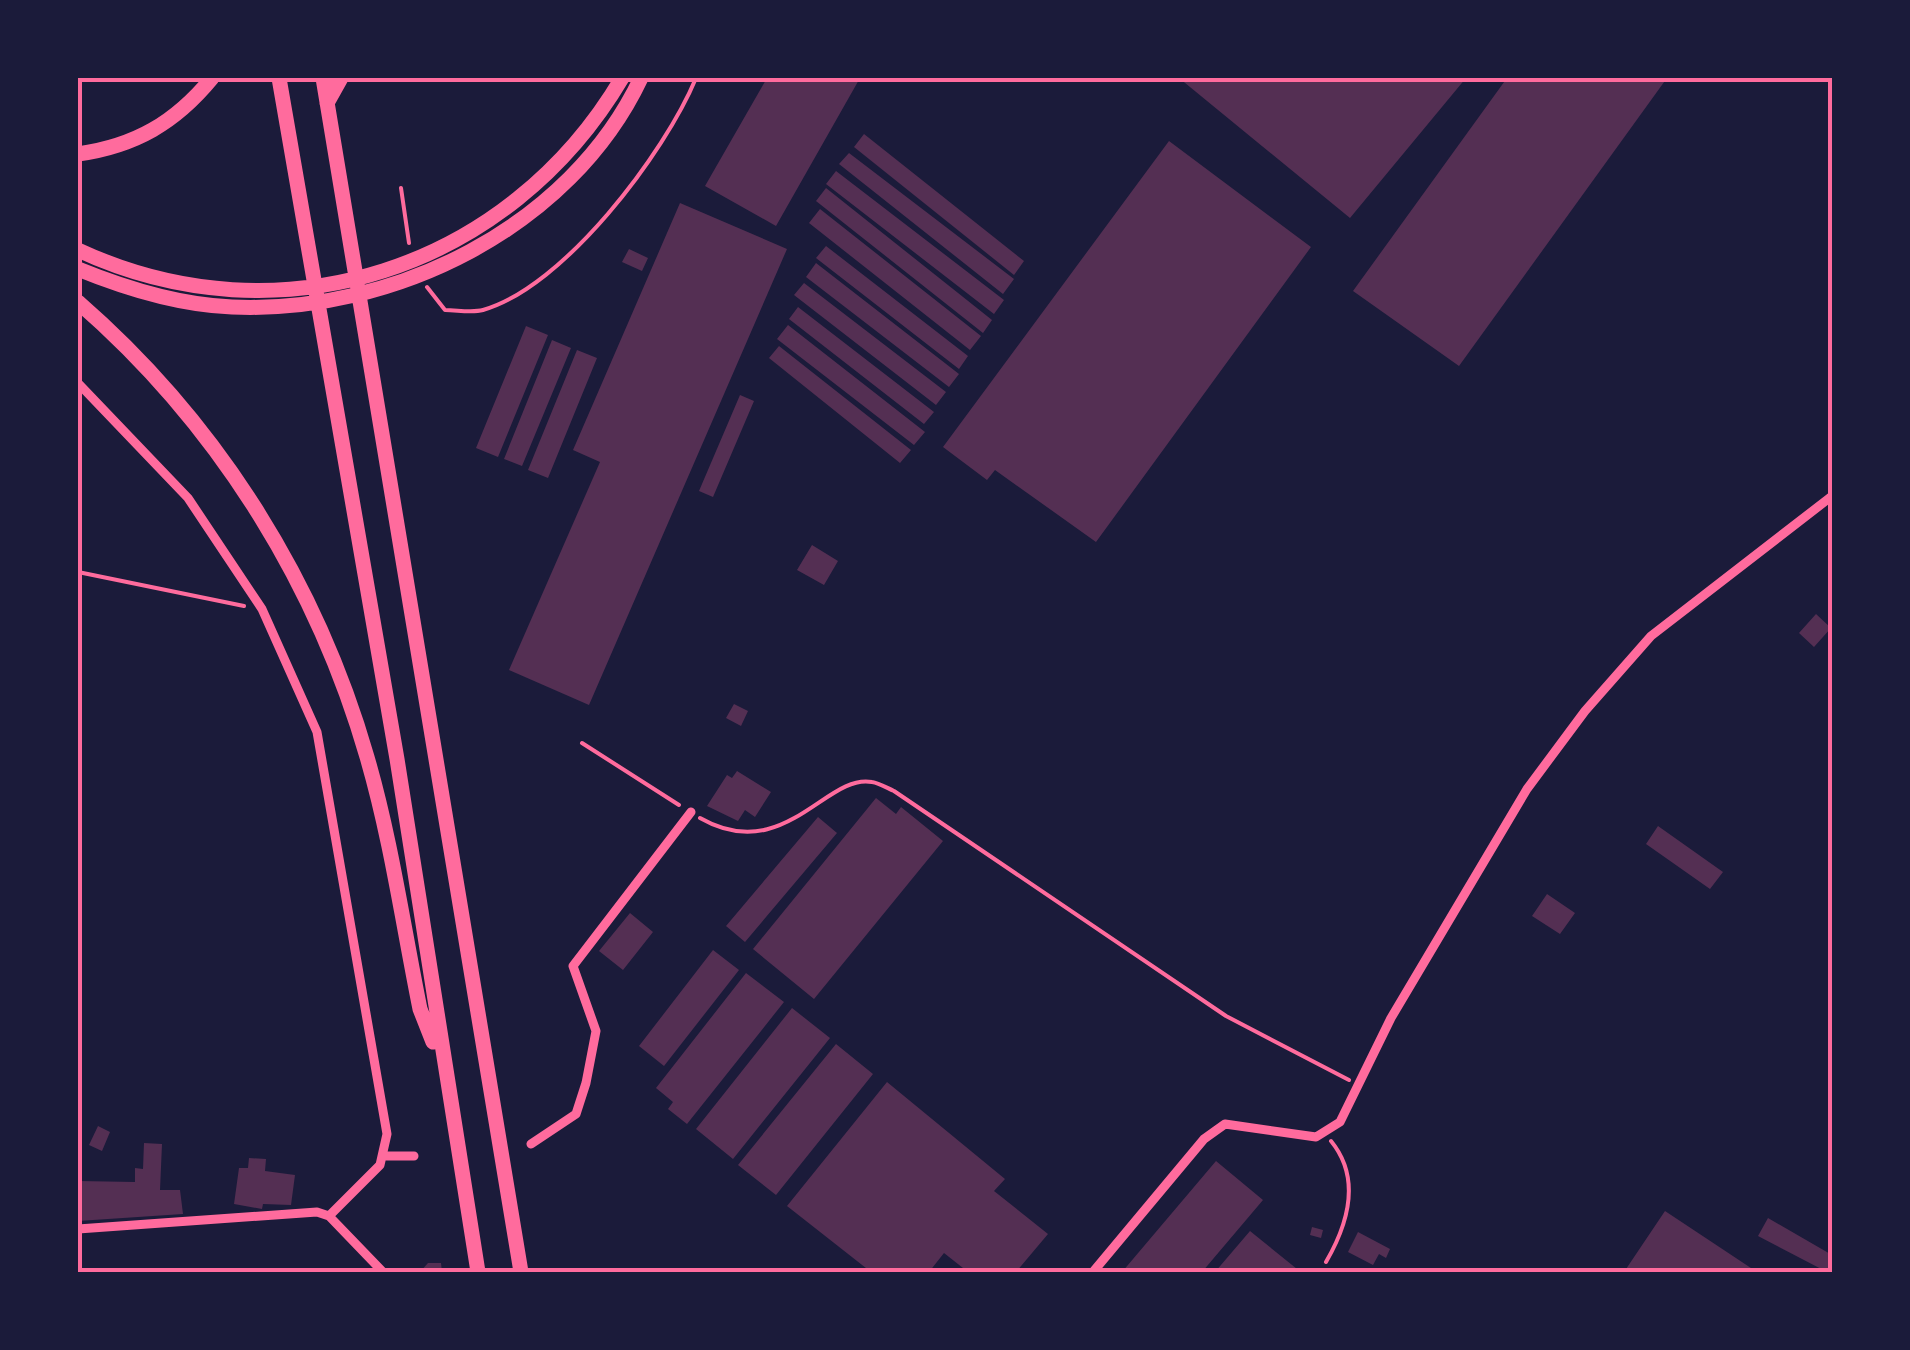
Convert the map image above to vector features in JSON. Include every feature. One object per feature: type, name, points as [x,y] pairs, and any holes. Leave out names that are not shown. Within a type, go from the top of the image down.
[{"type":"highway","points":[[78,154],[133,142],[167,124],[212,78]]},
{"type":"highway","points":[[279,78],[397,759],[442,1064],[478,1272]]},
{"type":"highway","points":[[323,78],[521,1272]]},
{"type":"highway","points":[[327,103],[341,78]]},
{"type":"highway","points":[[391,277],[527,194],[575,144],[622,78]]},
{"type":"highway","points":[[78,250],[118,268],[178,284],[280,298],[341,298],[468,252],[531,210],[587,155],[641,78]]},
{"type":"highway","points":[[78,269],[114,284],[188,301],[232,307],[280,298]]},
{"type":"highway","points":[[78,302],[113,333],[192,420],[245,491],[298,581],[340,673],[368,759],[420,1009],[442,1064]]},
{"type":"street","points":[[78,383],[188,498],[262,609],[317,732],[388,1134],[386,1156],[372,1176],[329,1216]]},
{"type":"street","points":[[1094,1272],[1204,1139],[1224,1124],[1316,1137],[1340,1122],[1391,1018],[1527,789],[1574,725],[1651,636],[1832,496]]},
{"type":"street","points":[[531,1144],[576,1114],[586,1082],[596,1031],[573,966],[691,812]]},
{"type":"street","points":[[386,1156],[414,1156]]},
{"type":"street","points":[[78,1230],[304,1210],[329,1216],[383,1272]]},
{"type":"path","points":[[427,286],[445,310],[481,310],[528,290],[586,236],[639,176],[680,118],[696,78]]},
{"type":"path","points":[[401,188],[409,243]]},
{"type":"path","points":[[78,572],[136,587],[262,609]]},
{"type":"path","points":[[582,742],[708,822],[752,832],[780,827],[851,786],[870,781],[894,790],[1226,1016],[1358,1084]]},
{"type":"path","points":[[1325,1133],[1344,1164],[1350,1201],[1342,1233],[1326,1262]]},
{"type":"building","points":[[767,78],[860,78],[776,226],[705,186]]},
{"type":"building","points":[[1179,78],[1466,78],[1350,218]]},
{"type":"building","points":[[1507,78],[1667,78],[1459,366],[1353,291]]},
{"type":"building","points":[[864,134],[1024,261],[1014,275],[854,147]]},
{"type":"building","points":[[1169,141],[1311,247],[1096,542],[995,470],[987,480],[943,447]]},
{"type":"building","points":[[849,153],[1014,279],[1003,294],[839,164]]},
{"type":"building","points":[[836,171],[1004,300],[994,314],[826,184]]},
{"type":"building","points":[[826,188],[992,320],[983,333],[816,201]]},
{"type":"building","points":[[680,203],[787,249],[589,705],[509,670],[600,462],[573,450]]},
{"type":"building","points":[[820,209],[981,336],[970,350],[809,223]]},
{"type":"building","points":[[826,246],[968,356],[959,369],[816,258]]},
{"type":"building","points":[[629,249],[648,258],[642,271],[622,262]]},
{"type":"building","points":[[816,263],[959,374],[949,387],[806,277]]},
{"type":"building","points":[[804,283],[946,392],[936,405],[794,295]]},
{"type":"building","points":[[798,307],[934,412],[924,424],[789,319]]},
{"type":"building","points":[[788,325],[925,432],[914,445],[777,339]]},
{"type":"building","points":[[526,326],[548,335],[498,457],[476,448]]},
{"type":"building","points":[[552,340],[571,348],[522,466],[504,459]]},
{"type":"building","points":[[779,346],[911,450],[900,463],[769,358]]},
{"type":"building","points":[[577,350],[597,358],[548,478],[528,470]]},
{"type":"building","points":[[740,395],[754,401],[713,497],[699,491]]},
{"type":"building","points":[[812,545],[838,561],[824,585],[797,570]]},
{"type":"building","points":[[1816,614],[1831,628],[1814,647],[1799,633]]},
{"type":"building","points":[[734,704],[748,711],[741,726],[726,718]]},
{"type":"building","points":[[737,771],[771,792],[755,817],[745,810],[738,821],[707,806],[727,775],[732,778]]},
{"type":"building","points":[[876,798],[896,814],[901,807],[943,841],[814,999],[753,949]]},
{"type":"building","points":[[818,817],[837,833],[745,942],[726,926]]},
{"type":"building","points":[[1658,826],[1723,872],[1710,889],[1646,844]]},
{"type":"building","points":[[1547,894],[1575,913],[1560,934],[1532,916]]},
{"type":"building","points":[[630,913],[653,932],[623,970],[599,951]]},
{"type":"building","points":[[713,950],[739,970],[664,1066],[639,1046]]},
{"type":"building","points":[[746,973],[784,1002],[687,1124],[668,1109],[673,1102],[656,1088]]},
{"type":"building","points":[[792,1008],[830,1038],[733,1159],[696,1129]]},
{"type":"building","points":[[836,1044],[873,1074],[776,1195],[738,1165]]},
{"type":"building","points":[[887,1082],[1005,1179],[994,1191],[1048,1234],[1016,1272],[959,1272],[963,1268],[944,1253],[929,1272],[871,1272],[787,1206]]},
{"type":"building","points":[[98,1126],[110,1132],[102,1151],[89,1145]]},
{"type":"building","points":[[144,1143],[162,1144],[160,1190],[180,1190],[183,1214],[78,1221],[78,1181],[135,1182],[135,1168],[143,1169]]},
{"type":"building","points":[[249,1158],[266,1159],[265,1171],[295,1175],[291,1205],[263,1204],[262,1209],[234,1204],[239,1168],[248,1168]]},
{"type":"building","points":[[1216,1161],[1263,1200],[1202,1272],[1122,1272]]},
{"type":"building","points":[[1665,1211],[1757,1272],[1624,1272]]},
{"type":"building","points":[[1768,1218],[1832,1255],[1827,1272],[1758,1236]]},
{"type":"building","points":[[1312,1227],[1323,1230],[1321,1238],[1310,1235]]},
{"type":"building","points":[[1250,1231],[1297,1269],[1215,1272]]},
{"type":"building","points":[[1358,1232],[1390,1249],[1386,1258],[1379,1254],[1373,1265],[1348,1252]]},
{"type":"building","points":[[428,1263],[441,1263],[442,1272],[420,1272]]}]
